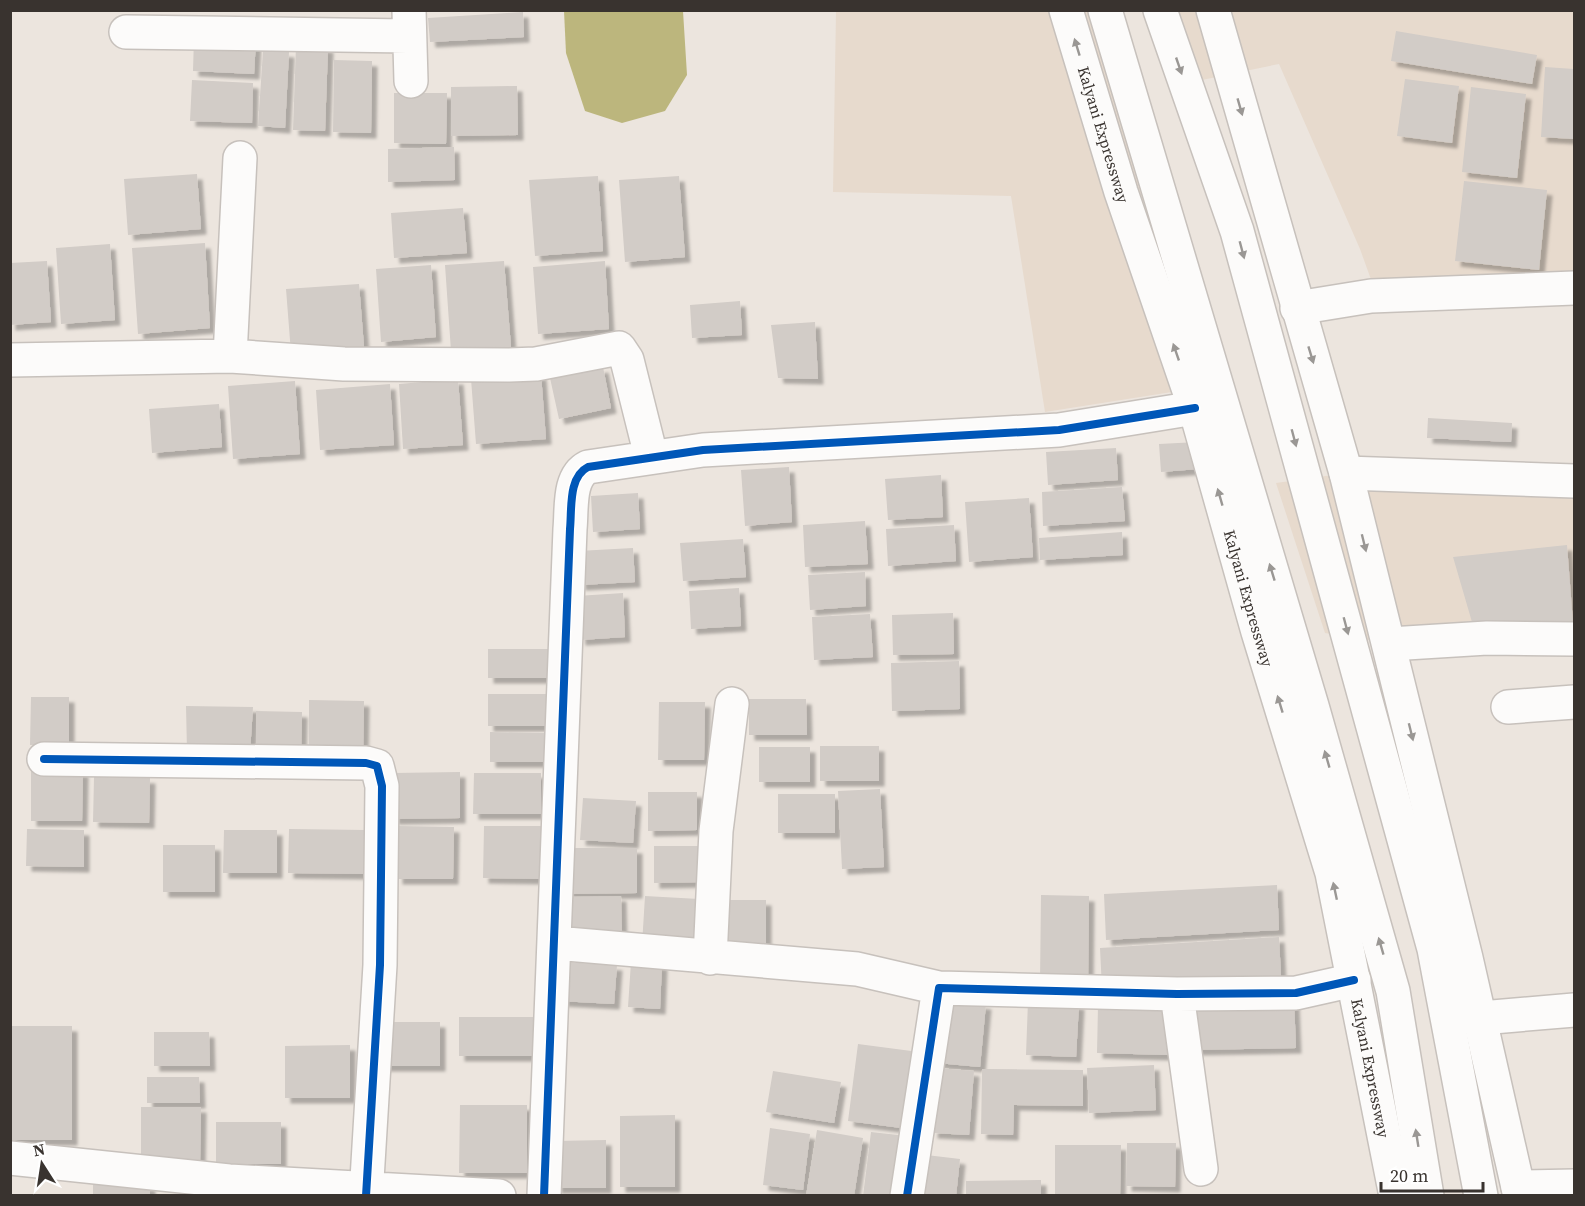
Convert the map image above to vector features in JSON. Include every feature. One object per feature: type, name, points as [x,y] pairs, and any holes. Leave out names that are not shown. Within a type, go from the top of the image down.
[{"type":"main road","name":"Kalyani Expressway","points":[[1066,10],[1121,192],[1195,408],[1258,632],[1332,873],[1396,1196]]},
{"type":"main road","points":[[1105,10],[1312,706],[1393,991],[1427,1196]]},
{"type":"main road","points":[[1160,10],[1237,231],[1428,927],[1481,1196]]},
{"type":"main road","points":[[1213,10],[1346,473],[1481,1018],[1519,1191],[1575,1186]]},
{"type":"main road","points":[[126,32],[408,23],[411,81]]},
{"type":"main road","points":[[230,356],[240,158]]},
{"type":"main road","points":[[1298,308],[1371,296],[1575,288]]},
{"type":"main road","points":[[10,360],[230,356],[344,364],[509,365],[536,364],[619,348],[624,351],[627,360],[651,456]]},
{"type":"main road","points":[[544,1196],[570,529],[575,480],[579,471],[588,467],[651,456],[766,444],[877,441],[1059,430],[1195,408]]},
{"type":"main road","points":[[1346,473],[1575,481]]},
{"type":"main road","points":[[1390,644],[1487,638],[1575,639]]},
{"type":"main road","points":[[1508,707],[1575,702]]},
{"type":"main road","points":[[710,958],[716,831],[732,704]]},
{"type":"main road","points":[[44,759],[366,763],[377,766],[382,786],[380,965],[366,1192]]},
{"type":"main road","points":[[555,943],[857,969],[939,988],[1178,994],[1296,993],[1354,980]]},
{"type":"main road","points":[[907,1196],[939,988]]},
{"type":"main road","points":[[1178,994],[1201,1169]]},
{"type":"main road","points":[[1481,1018],[1575,1010]]},
{"type":"main road","points":[[10,1158],[229,1188],[499,1196]]},
{"type":"shaded area","points":[[564,11],[683,11],[687,75],[665,111],[622,123],[585,111],[566,53]]},
{"type":"shaded area","points":[[836,11],[1106,11],[1216,385],[1045,412],[1011,196],[833,192]]},
{"type":"shaded area","points":[[1150,11],[1574,11],[1574,273],[1373,285],[1360,249],[1279,64],[1173,86]]},
{"type":"shaded area","points":[[1403,465],[1574,477],[1574,645],[1465,656],[1325,633],[1276,483]]},
{"type":"building","points":[[523,12],[524,37],[430,42],[428,18]]},
{"type":"building","points":[[1396,31],[1537,55],[1532,84],[1391,61]]},
{"type":"building","points":[[194,37],[256,40],[254,74],[193,71]]},
{"type":"building","points":[[296,45],[328,47],[325,131],[293,130]]},
{"type":"building","points":[[263,51],[289,52],[285,128],[258,126]]},
{"type":"building","points":[[334,60],[372,61],[371,133],[333,132]]},
{"type":"building","points":[[1545,67],[1574,69],[1574,139],[1541,137]]},
{"type":"building","points":[[1405,79],[1459,86],[1452,143],[1397,136]]},
{"type":"building","points":[[192,80],[253,83],[252,123],[190,121]]},
{"type":"building","points":[[517,86],[518,135],[451,136],[451,87]]},
{"type":"building","points":[[1471,87],[1526,94],[1517,178],[1462,172]]},
{"type":"building","points":[[394,93],[447,93],[446,144],[394,143]]},
{"type":"building","points":[[454,147],[455,180],[388,182],[388,149]]},
{"type":"building","points":[[197,174],[201,229],[128,235],[124,179]]},
{"type":"building","points":[[598,176],[603,251],[535,256],[529,180]]},
{"type":"building","points":[[679,176],[685,257],[625,262],[619,180]]},
{"type":"building","points":[[1464,181],[1547,190],[1539,270],[1455,261]]},
{"type":"building","points":[[463,208],[467,253],[394,258],[391,213]]},
{"type":"building","points":[[205,243],[210,328],[138,334],[132,248]]},
{"type":"building","points":[[110,244],[115,320],[61,324],[56,248]]},
{"type":"building","points":[[47,261],[51,322],[10,325],[10,263]]},
{"type":"building","points":[[504,261],[511,347],[451,351],[445,265]]},
{"type":"building","points":[[605,261],[609,329],[538,334],[533,267]]},
{"type":"building","points":[[431,265],[436,337],[381,342],[376,269]]},
{"type":"building","points":[[359,284],[364,347],[291,353],[286,289]]},
{"type":"building","points":[[740,301],[742,335],[692,338],[690,305]]},
{"type":"building","points":[[815,322],[818,379],[778,378],[771,325]]},
{"type":"building","points":[[603,367],[611,408],[559,419],[550,378]]},
{"type":"building","points":[[541,374],[546,439],[476,444],[471,379]]},
{"type":"building","points":[[458,379],[463,445],[403,449],[399,384]]},
{"type":"building","points":[[295,381],[300,454],[233,459],[228,386]]},
{"type":"building","points":[[390,384],[394,445],[320,450],[316,390]]},
{"type":"building","points":[[219,404],[222,447],[152,453],[149,409]]},
{"type":"building","points":[[1428,418],[1512,423],[1511,442],[1427,438]]},
{"type":"building","points":[[1197,442],[1198,469],[1161,472],[1159,444]]},
{"type":"building","points":[[1116,448],[1118,480],[1048,485],[1046,452]]},
{"type":"building","points":[[789,467],[792,522],[745,526],[741,470]]},
{"type":"building","points":[[941,475],[943,517],[888,520],[885,479]]},
{"type":"building","points":[[1122,487],[1125,521],[1043,526],[1042,492]]},
{"type":"building","points":[[638,493],[640,529],[593,532],[591,496]]},
{"type":"building","points":[[1029,498],[1033,557],[969,562],[965,502]]},
{"type":"building","points":[[865,521],[868,564],[805,567],[803,525]]},
{"type":"building","points":[[954,525],[956,561],[888,566],[886,529]]},
{"type":"building","points":[[1122,532],[1123,555],[1040,560],[1039,538]]},
{"type":"building","points":[[743,539],[746,577],[683,581],[680,543]]},
{"type":"building","points":[[1567,545],[1574,636],[1474,629],[1453,557]]},
{"type":"building","points":[[633,548],[635,582],[580,585],[578,551]]},
{"type":"building","points":[[865,572],[866,606],[810,610],[808,575]]},
{"type":"building","points":[[739,588],[741,626],[691,629],[689,591]]},
{"type":"building","points":[[623,593],[625,637],[580,640],[577,596]]},
{"type":"building","points":[[953,613],[954,654],[893,655],[892,615]]},
{"type":"building","points":[[870,614],[873,657],[814,660],[812,617]]},
{"type":"building","points":[[488,649],[549,649],[549,678],[488,678]]},
{"type":"building","points":[[959,661],[960,709],[892,711],[891,663]]},
{"type":"building","points":[[488,694],[547,694],[547,726],[488,726]]},
{"type":"building","points":[[31,697],[69,697],[69,745],[30,745]]},
{"type":"building","points":[[749,699],[806,699],[807,735],[749,735]]},
{"type":"building","points":[[309,700],[364,701],[363,758],[309,757]]},
{"type":"building","points":[[659,702],[705,702],[704,760],[658,760]]},
{"type":"building","points":[[186,706],[253,707],[250,752],[187,752]]},
{"type":"building","points":[[256,711],[302,712],[301,755],[256,754]]},
{"type":"building","points":[[490,732],[545,733],[545,762],[490,762]]},
{"type":"building","points":[[820,746],[879,746],[879,781],[820,781]]},
{"type":"building","points":[[759,747],[810,747],[810,782],[759,782]]},
{"type":"building","points":[[31,771],[83,771],[82,821],[31,821]]},
{"type":"building","points":[[460,772],[460,818],[393,819],[393,773]]},
{"type":"building","points":[[474,773],[541,773],[541,814],[473,814]]},
{"type":"building","points":[[94,777],[150,778],[149,823],[93,822]]},
{"type":"building","points":[[880,789],[884,867],[842,869],[838,791]]},
{"type":"building","points":[[648,792],[697,792],[697,830],[648,831]]},
{"type":"building","points":[[778,794],[835,794],[835,833],[778,833]]},
{"type":"building","points":[[583,798],[636,801],[633,843],[580,840]]},
{"type":"building","points":[[398,826],[454,827],[453,879],[397,879]]},
{"type":"building","points":[[484,826],[547,826],[546,879],[483,878]]},
{"type":"building","points":[[27,829],[84,830],[84,867],[26,866]]},
{"type":"building","points":[[289,829],[366,830],[365,874],[288,873]]},
{"type":"building","points":[[224,830],[277,830],[277,873],[223,873]]},
{"type":"building","points":[[163,845],[215,845],[215,892],[163,892]]},
{"type":"building","points":[[654,846],[703,846],[703,882],[654,883]]},
{"type":"building","points":[[567,848],[637,848],[637,893],[567,894]]},
{"type":"building","points":[[1277,885],[1279,930],[1106,940],[1104,894]]},
{"type":"building","points":[[1041,895],[1089,896],[1088,982],[1040,982]]},
{"type":"building","points":[[621,896],[622,942],[565,942],[566,897]]},
{"type":"building","points":[[645,896],[699,899],[695,949],[642,945]]},
{"type":"building","points":[[716,900],[766,900],[766,947],[716,947]]},
{"type":"building","points":[[1279,937],[1281,977],[1102,989],[1100,948]]},
{"type":"building","points":[[561,962],[617,965],[614,1004],[559,1001]]},
{"type":"building","points":[[631,962],[662,964],[660,1009],[628,1007]]},
{"type":"building","points":[[943,1000],[986,1004],[980,1067],[937,1063]]},
{"type":"building","points":[[1294,1000],[1296,1048],[1189,1050],[1183,1004]]},
{"type":"building","points":[[1028,1001],[1079,1004],[1076,1057],[1026,1055]]},
{"type":"building","points":[[1098,1006],[1169,1008],[1168,1055],[1097,1053]]},
{"type":"building","points":[[459,1017],[544,1017],[544,1056],[459,1056]]},
{"type":"building","points":[[381,1022],[440,1022],[440,1066],[382,1066]]},
{"type":"building","points":[[10,1026],[72,1026],[72,1140],[10,1140]]},
{"type":"building","points":[[154,1032],[209,1032],[210,1066],[154,1066]]},
{"type":"building","points":[[858,1044],[919,1052],[909,1129],[848,1121]]},
{"type":"building","points":[[350,1045],[350,1098],[285,1098],[285,1046]]},
{"type":"building","points":[[1154,1065],[1156,1110],[1089,1113],[1087,1068]]},
{"type":"building","points":[[937,1068],[974,1071],[969,1135],[932,1133]]},
{"type":"building","points":[[982,1069],[1083,1070],[1083,1106],[1014,1105],[1013,1135],[981,1134]]},
{"type":"building","points":[[773,1071],[841,1082],[834,1123],[766,1112]]},
{"type":"building","points":[[147,1077],[199,1077],[200,1103],[147,1103]]},
{"type":"building","points":[[460,1105],[527,1105],[527,1173],[459,1173]]},
{"type":"building","points":[[141,1107],[201,1107],[200,1164],[141,1163]]},
{"type":"building","points":[[675,1115],[675,1187],[620,1187],[620,1116]]},
{"type":"building","points":[[216,1122],[281,1122],[281,1164],[216,1164]]},
{"type":"building","points":[[770,1128],[810,1134],[803,1190],[763,1185]]},
{"type":"building","points":[[817,1130],[863,1138],[854,1196],[806,1196]]},
{"type":"building","points":[[871,1132],[907,1136],[900,1196],[863,1196]]},
{"type":"building","points":[[606,1140],[606,1188],[556,1188],[556,1141]]},
{"type":"building","points":[[1127,1143],[1176,1143],[1175,1187],[1126,1186]]},
{"type":"building","points":[[1055,1145],[1121,1145],[1120,1196],[1055,1196]]},
{"type":"building","points":[[918,1154],[960,1159],[956,1196],[914,1196]]},
{"type":"building","points":[[1041,1180],[1041,1196],[966,1196],[966,1181]]},
{"type":"building","points":[[93,1185],[150,1185],[150,1196],[93,1196]]},
{"type":"cycle path","points":[[544,1196],[571,503],[577,478],[588,467],[703,450],[1059,430],[1195,408]]},
{"type":"cycle path","points":[[44,759],[366,763],[377,766],[382,786],[380,965],[366,1196]]},
{"type":"cycle path","points":[[907,1196],[939,988],[1177,994],[1296,993],[1354,980]]}]
